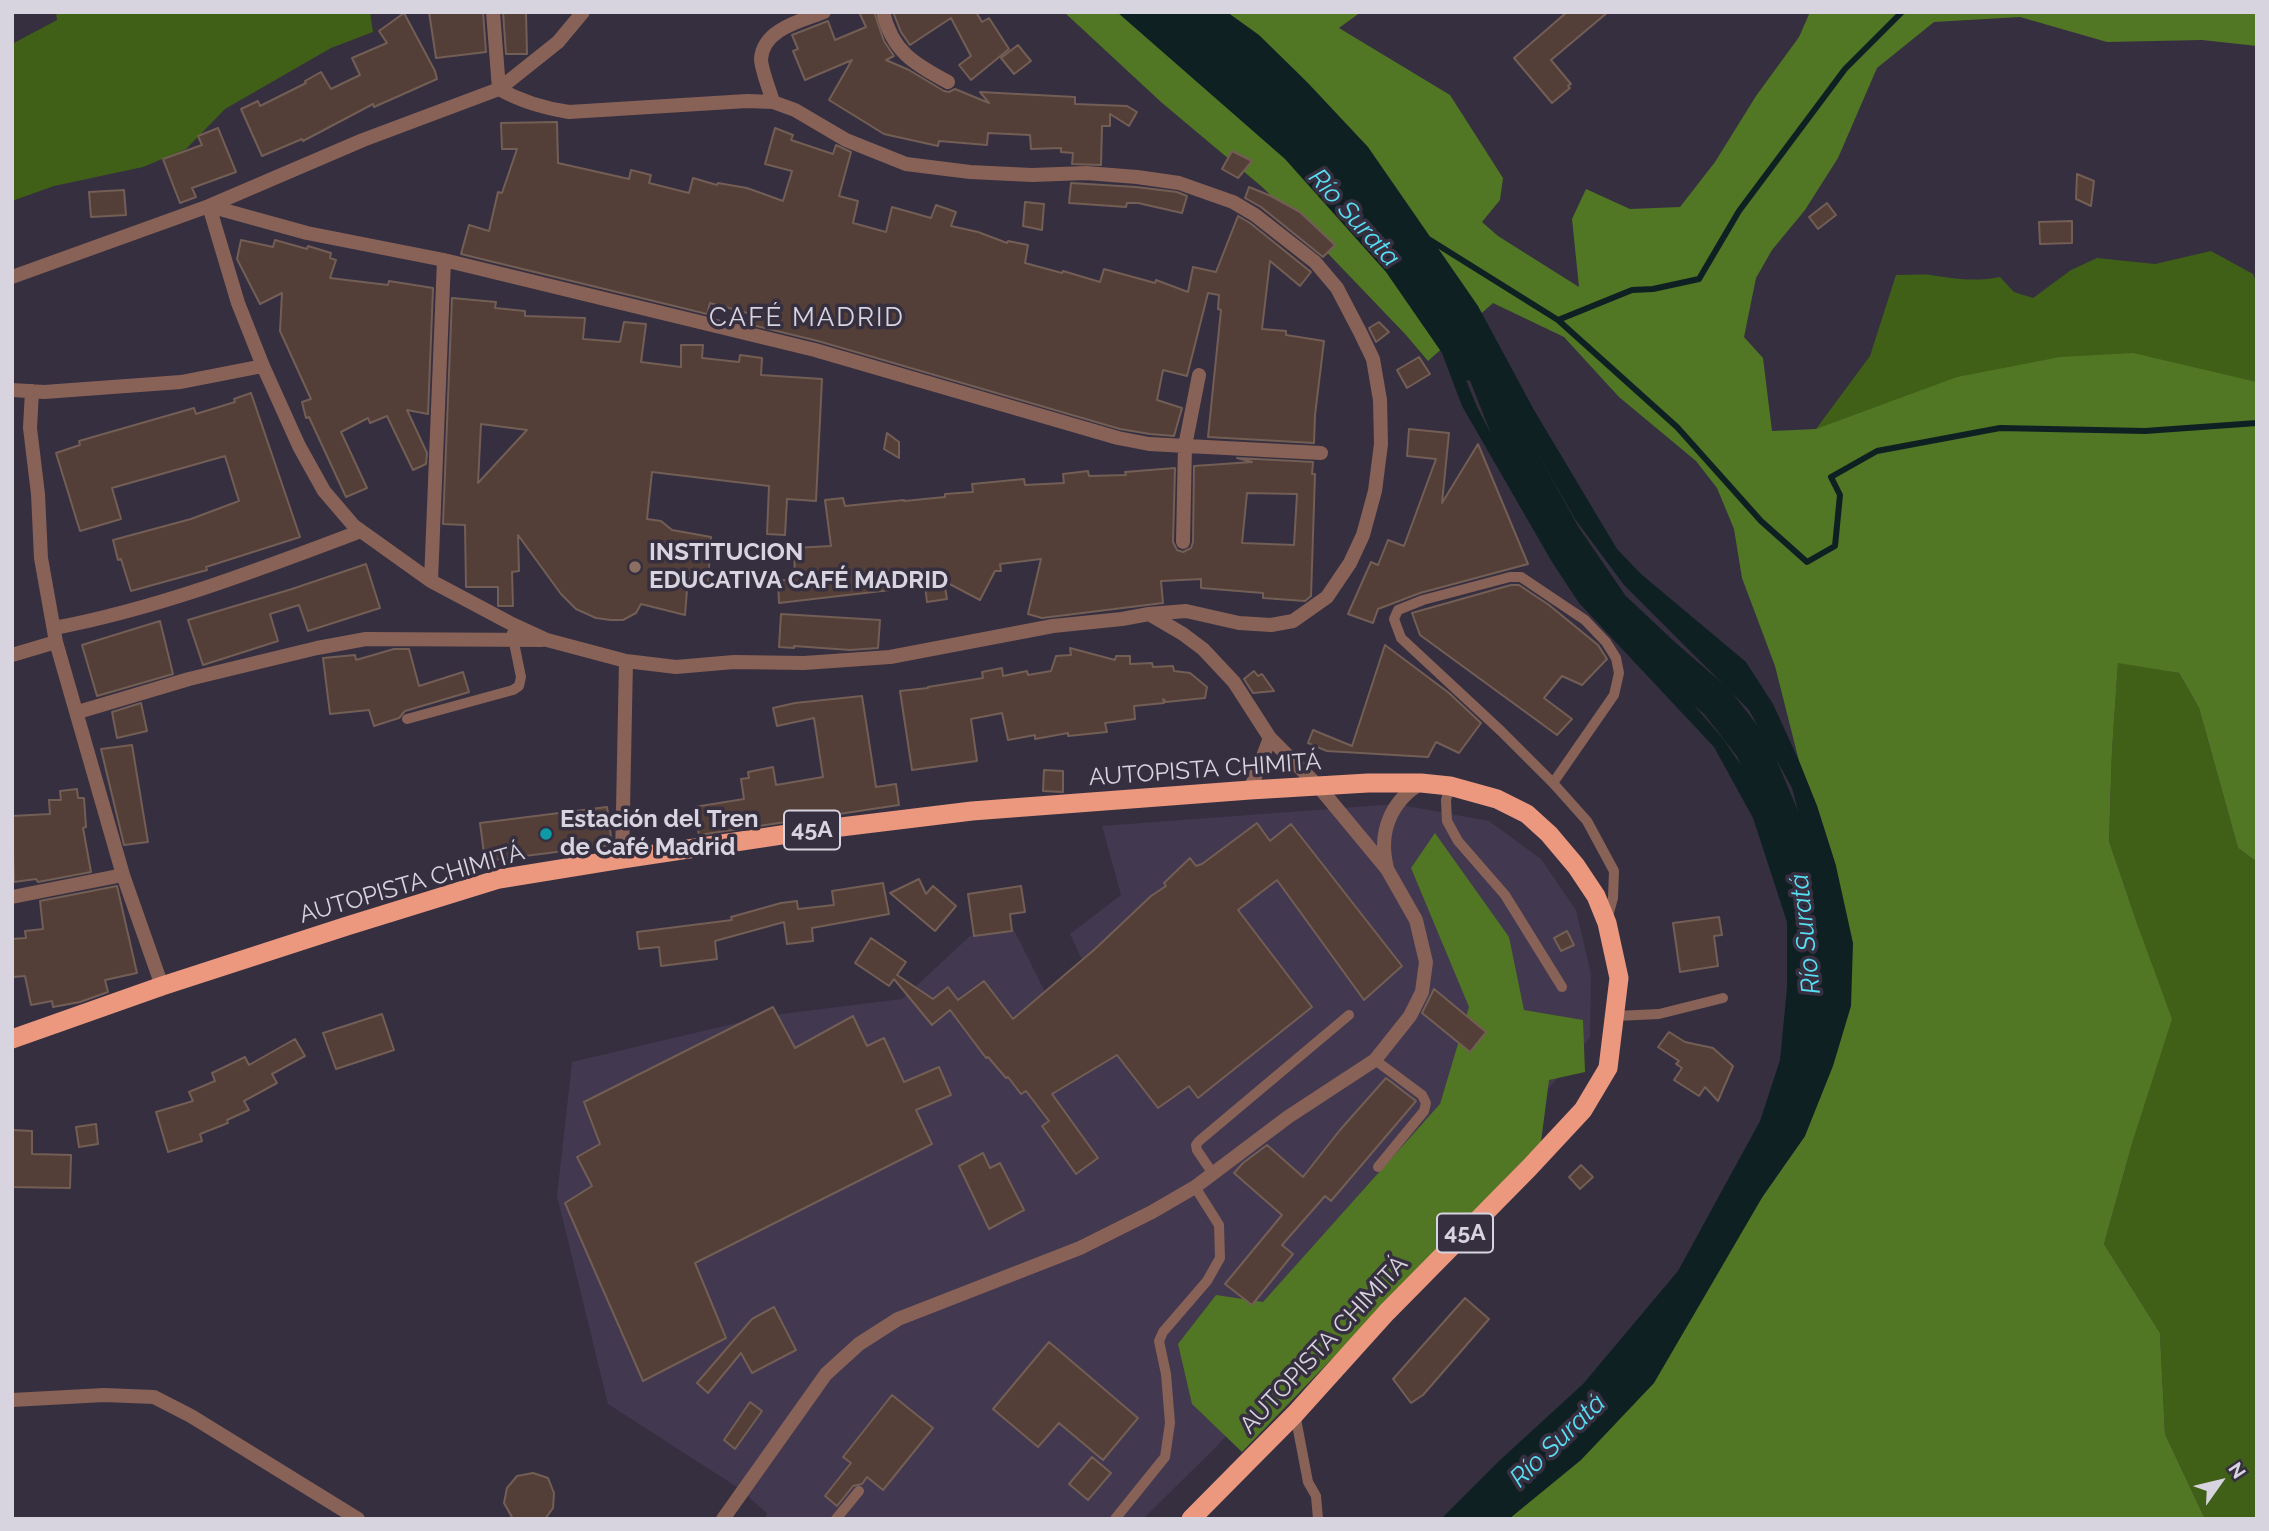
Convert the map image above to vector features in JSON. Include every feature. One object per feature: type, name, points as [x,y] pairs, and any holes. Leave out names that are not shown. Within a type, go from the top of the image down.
[{"type":"highway","name":"AUTOPISTA CHIMITÁ","points":[[12,1039],[162,986],[499,879],[622,859],[808,831],[972,811],[1250,790],[1368,783],[1421,783],[1450,786],[1497,799],[1527,814],[1549,834],[1576,866],[1595,896],[1607,923],[1619,978],[1608,1068],[1583,1110],[1191,1519]]},
{"type":"street","points":[[493,12],[499,89]]},
{"type":"street","points":[[12,278],[209,206],[362,140],[499,89],[558,42],[583,12]]},
{"type":"street","points":[[773,102],[761,59],[767,43],[773,34],[824,12]]},
{"type":"street","points":[[883,12],[893,41],[905,55],[948,82]]},
{"type":"street","points":[[209,206],[238,303],[263,366],[299,446],[324,491],[354,526],[431,581],[510,623],[547,639],[626,661],[676,667],[734,662],[804,663],[890,657],[1053,626],[1186,611],[1238,623],[1271,625],[1293,621],[1327,597],[1350,563],[1363,535],[1375,491],[1381,444],[1380,400],[1373,359],[1337,288],[1315,262],[1255,215],[1233,202],[1179,183],[1137,177],[1086,173],[1032,175],[970,172],[906,164],[846,140],[794,110],[773,102],[747,101],[569,112],[520,101],[499,89]]},
{"type":"street","points":[[209,206],[307,233],[444,260],[814,350],[1114,438],[1149,444],[1321,453]]},
{"type":"street","points":[[431,581],[444,260]]},
{"type":"street","points":[[12,390],[181,382],[263,366]]},
{"type":"street","points":[[1183,542],[1185,446],[1199,375]]},
{"type":"street","points":[[32,391],[30,428],[41,558],[55,635],[123,875],[162,986]]},
{"type":"street","points":[[12,655],[55,635],[227,582],[361,531]]},
{"type":"street","points":[[723,1519],[826,1374],[859,1344],[898,1319],[1080,1248],[1195,1187],[1288,1117],[1375,1060],[1410,1016],[1422,992],[1426,962],[1416,920],[1387,869],[1319,787],[1270,738],[1234,682],[1203,649],[1149,614]]},
{"type":"street","points":[[78,712],[189,679],[366,639],[547,639]]},
{"type":"street","points":[[622,859],[626,661]]},
{"type":"street","points":[[1250,790],[1270,738]]},
{"type":"street","points":[[1387,869],[1383,843],[1389,817],[1402,797],[1421,783]]},
{"type":"street","points":[[12,897],[123,875]]},
{"type":"street","points":[[12,1400],[104,1395],[154,1397],[202,1423],[358,1519]]},
{"type":"lane","points":[[1553,783],[1614,695],[1619,673],[1616,658],[1606,642],[1585,620],[1521,577],[1510,577],[1460,590],[1398,610],[1394,619],[1401,638],[1501,731],[1587,821],[1614,871],[1613,898],[1607,923]]},
{"type":"lane","points":[[407,719],[513,691],[519,686],[521,677],[510,623]]},
{"type":"lane","points":[[1450,786],[1446,800],[1447,821],[1458,841],[1505,895],[1562,987]]},
{"type":"lane","points":[[1616,1016],[1659,1014],[1723,998]]},
{"type":"lane","points":[[1213,1174],[1197,1150],[1199,1141],[1349,1015]]},
{"type":"lane","points":[[1375,1060],[1422,1095],[1426,1103],[1424,1111],[1378,1167]]},
{"type":"lane","points":[[1115,1519],[1165,1457],[1170,1423],[1166,1374],[1159,1341],[1163,1332],[1207,1281],[1220,1258],[1219,1226],[1195,1187]]},
{"type":"lane","points":[[1295,1413],[1308,1482],[1316,1496],[1318,1519]]},
{"type":"lane","points":[[836,1519],[859,1491]]},
{"type":"shaded area","points":[[1396,804],[1489,821],[1541,859],[1576,910],[1591,974],[1590,1037],[1499,1151],[1214,1449],[1143,1519],[765,1519],[767,1513],[737,1487],[608,1404],[557,1196],[572,1062],[766,1016],[902,999],[970,936],[1012,926],[1045,992],[1083,962],[1070,934],[1121,895],[1102,826]]},
{"type":"green space","points":[[56,12],[370,12],[373,32],[331,48],[225,109],[186,149],[143,167],[54,186],[12,201],[12,44],[57,20]]},
{"type":"green space","points":[[1064,12],[1361,12],[1339,28],[1450,95],[1503,178],[1500,200],[1482,222],[1498,236],[1579,287],[1572,219],[1586,189],[1630,209],[1680,207],[1715,162],[1756,96],[1799,37],[1810,12],[2257,12],[2257,46],[2202,40],[2107,42],[2020,17],[1934,22],[1877,68],[1838,158],[1805,210],[1772,250],[1756,278],[1744,337],[1763,358],[1772,431],[1816,429],[1957,377],[2060,357],[2133,353],[2257,382],[2257,862],[2238,848],[2199,708],[2179,673],[2118,663],[2112,751],[2109,841],[2172,1019],[2134,1137],[2104,1244],[2160,1333],[2165,1434],[2205,1519],[1509,1519],[1763,1196],[1805,1136],[1836,866],[1799,761],[1775,666],[1742,578],[1734,529],[1717,488],[1696,461],[1619,397],[1564,337],[1493,303],[1428,361],[1261,186],[1161,102]]},
{"type":"green space","points":[[2211,251],[2253,274],[2257,284],[2257,382],[2210,372],[1816,429],[1870,356],[1896,275],[1974,280],[2000,277],[2014,292],[2033,298],[2071,270],[2097,258],[2155,264]]},
{"type":"green space","points":[[2118,662],[2179,673],[2199,708],[2238,848],[2257,862],[2257,1519],[2205,1519],[2165,1434],[2160,1333],[2104,1244],[2134,1137],[2139,929],[2109,841]]},
{"type":"green space","points":[[1435,833],[1509,937],[1524,1010],[1583,1020],[1585,1072],[1549,1080],[1541,1142],[1242,1452],[1192,1404],[1178,1344],[1216,1295],[1263,1302],[1440,1104],[1469,1007],[1411,868]]},
{"type":"water","name":"Río Surata","points":[[1117,12],[1227,12],[1259,35],[1368,147],[1478,306],[1534,410],[1617,549],[1641,574],[1746,662],[1773,704],[1817,806],[1836,866],[1853,943],[1851,1006],[1833,1066],[1805,1136],[1763,1196],[1654,1383],[1581,1460],[1509,1519],[1441,1519],[1583,1384],[1678,1271],[1760,1121],[1780,1060],[1787,988],[1787,922],[1753,818],[1714,747],[1579,603],[1552,562],[1462,406],[1442,353],[1386,272],[1285,159]],"holes":[[[1466,380],[1495,386],[1526,433],[1575,519],[1624,585],[1749,710],[1792,788],[1812,865],[1818,917],[1814,1002],[1798,896],[1774,835],[1742,767],[1724,740],[1675,683],[1627,640],[1580,588],[1533,514],[1477,407]]]},
{"type":"building","points":[[429,12],[483,12],[486,52],[436,58]]},
{"type":"building","points":[[503,12],[526,12],[527,54],[506,54]]},
{"type":"building","points":[[859,12],[874,12],[884,41],[894,56],[886,60],[944,91],[955,89],[989,103],[980,92],[1075,97],[1075,104],[1127,106],[1137,112],[1129,126],[1110,114],[1110,126],[1102,126],[1101,165],[1072,164],[1073,153],[1061,152],[1061,148],[1031,149],[1030,135],[988,133],[987,145],[939,141],[938,146],[884,134],[829,100],[852,60],[805,80],[793,51],[798,49],[792,35],[828,21],[835,40],[866,27]]},
{"type":"building","points":[[893,12],[976,12],[982,22],[989,18],[1009,49],[971,80],[959,65],[971,56],[951,18],[910,45]]},
{"type":"building","points":[[1567,12],[1608,12],[1551,60],[1571,84],[1568,86],[1570,88],[1552,103],[1514,58]]},
{"type":"building","points":[[404,13],[437,79],[374,107],[373,104],[303,141],[302,139],[262,156],[241,109],[258,101],[260,106],[306,83],[305,81],[321,72],[331,89],[360,75],[352,58],[387,43],[379,31]]},
{"type":"building","points":[[1018,45],[1031,61],[1014,74],[1001,58]]},
{"type":"building","points":[[557,122],[558,163],[629,179],[631,170],[651,175],[649,183],[689,193],[693,178],[717,185],[747,188],[783,201],[792,171],[765,164],[775,128],[793,135],[791,140],[833,154],[836,145],[851,152],[839,196],[858,201],[853,223],[886,232],[892,207],[931,218],[936,205],[956,212],[951,226],[978,232],[1007,243],[1028,245],[1025,263],[1100,282],[1104,269],[1155,283],[1156,280],[1188,292],[1193,267],[1216,272],[1238,216],[1311,272],[1300,286],[1270,261],[1262,329],[1286,331],[1286,335],[1324,341],[1314,443],[1208,437],[1221,310],[1218,309],[1219,295],[1208,293],[1187,376],[1163,370],[1157,400],[1182,408],[1174,436],[1120,429],[818,341],[748,324],[751,314],[710,303],[707,314],[461,254],[469,225],[489,231],[498,192],[502,193],[517,149],[502,149],[501,123]]},
{"type":"building","points":[[218,128],[236,172],[192,188],[196,197],[180,203],[163,159],[202,145],[198,136]]},
{"type":"building","points":[[1232,151],[1252,161],[1238,178],[1222,169]]},
{"type":"building","points":[[2077,174],[2094,181],[2091,206],[2076,199]]},
{"type":"building","points":[[1071,183],[1136,187],[1177,192],[1187,196],[1182,213],[1138,203],[1127,203],[1126,207],[1069,203]]},
{"type":"building","points":[[1249,187],[1300,212],[1335,245],[1323,257],[1261,207],[1245,198]]},
{"type":"building","points":[[124,190],[126,215],[91,217],[89,192]]},
{"type":"building","points":[[1025,202],[1044,204],[1042,230],[1023,226]]},
{"type":"building","points":[[1827,203],[1836,215],[1818,229],[1809,217]]},
{"type":"building","points":[[2072,221],[2072,243],[2040,244],[2039,222]]},
{"type":"building","points":[[241,240],[273,247],[275,240],[331,253],[330,258],[336,260],[330,278],[388,285],[389,281],[433,288],[428,414],[407,410],[427,453],[426,464],[413,470],[387,416],[370,423],[368,418],[341,432],[367,488],[346,497],[309,417],[306,418],[302,402],[311,399],[280,331],[282,293],[260,304],[237,259]]},
{"type":"building","points":[[452,298],[496,302],[495,308],[525,311],[525,316],[585,318],[583,339],[620,342],[624,322],[646,324],[641,362],[681,367],[681,345],[703,345],[702,358],[739,362],[740,355],[762,358],[761,375],[822,379],[816,501],[787,499],[785,535],[767,534],[769,486],[652,472],[647,519],[661,521],[672,530],[711,537],[708,583],[688,578],[685,615],[641,604],[636,613],[623,620],[611,620],[596,618],[576,609],[561,594],[518,535],[519,571],[512,572],[513,606],[498,606],[498,587],[466,587],[465,525],[443,524]],"holes":[[[481,424],[527,430],[478,483]]]},
{"type":"building","points":[[1379,322],[1389,332],[1376,342],[1369,328]]},
{"type":"building","points":[[1419,357],[1430,374],[1407,388],[1397,370]]},
{"type":"building","points":[[251,393],[300,537],[206,567],[207,570],[131,591],[113,540],[191,519],[239,501],[225,456],[112,488],[121,519],[80,531],[56,453],[80,445],[79,441],[194,408],[196,414],[235,402],[234,399]]},
{"type":"building","points":[[1409,429],[1449,433],[1442,503],[1478,444],[1528,564],[1420,593],[1378,609],[1373,623],[1348,614],[1371,562],[1378,565],[1388,540],[1404,546],[1436,459],[1407,456]]},
{"type":"building","points":[[887,433],[899,442],[899,458],[884,449]]},
{"type":"building","points":[[1237,458],[1313,462],[1312,474],[1315,474],[1311,596],[1305,601],[1263,598],[1263,593],[1201,588],[1201,579],[1161,581],[1163,603],[1042,618],[1028,614],[1041,559],[1000,564],[1001,571],[995,571],[980,600],[944,581],[947,599],[927,602],[925,586],[779,603],[778,580],[795,580],[794,548],[831,546],[825,500],[843,498],[845,506],[904,501],[973,492],[972,484],[1024,479],[1025,485],[1064,483],[1063,474],[1088,471],[1089,476],[1126,475],[1125,472],[1175,468],[1173,542],[1177,550],[1183,552],[1191,548],[1193,542],[1194,466],[1252,462]],"holes":[[[1247,493],[1297,494],[1294,545],[1242,543]]]},
{"type":"building","points":[[366,564],[380,608],[308,631],[299,605],[270,614],[278,641],[203,665],[188,620]]},
{"type":"building","points":[[1519,585],[1549,605],[1598,645],[1607,659],[1582,685],[1562,676],[1544,698],[1572,719],[1557,735],[1420,635],[1412,613]]},
{"type":"building","points":[[781,614],[880,620],[878,648],[850,650],[779,647]]},
{"type":"building","points":[[160,621],[173,674],[97,696],[82,645]]},
{"type":"building","points":[[1385,645],[1449,693],[1481,723],[1459,753],[1436,742],[1428,757],[1327,751],[1308,743],[1313,730],[1352,746]]},
{"type":"building","points":[[1070,648],[1115,660],[1116,656],[1130,656],[1130,664],[1173,666],[1174,671],[1190,673],[1207,687],[1205,698],[1166,702],[1163,699],[1164,703],[1134,706],[1135,719],[1105,723],[1107,732],[1068,736],[1068,733],[1035,739],[1035,735],[1008,740],[1002,713],[971,719],[977,761],[912,770],[900,691],[983,678],[982,672],[1002,668],[1003,676],[1027,671],[1028,675],[1051,671],[1056,656],[1071,655]]},
{"type":"building","points":[[394,649],[409,649],[419,686],[463,672],[469,692],[405,711],[399,718],[374,726],[369,710],[330,714],[323,658],[355,655],[356,660]]},
{"type":"building","points":[[1254,671],[1258,676],[1262,674],[1274,691],[1253,693],[1244,679]]},
{"type":"building","points":[[862,696],[876,787],[896,784],[899,805],[699,835],[694,807],[744,799],[741,779],[749,778],[748,772],[773,767],[776,785],[823,777],[814,718],[777,726],[773,708]]},
{"type":"building","points":[[141,703],[147,731],[117,738],[112,712]]},
{"type":"building","points":[[132,745],[148,842],[124,845],[101,749]]},
{"type":"building","points":[[1044,770],[1063,771],[1063,792],[1043,791]]},
{"type":"building","points":[[77,789],[78,798],[84,798],[86,827],[83,828],[91,872],[38,882],[36,879],[14,882],[12,816],[50,814],[49,800],[61,800],[60,791]]},
{"type":"building","name":"Estación del Tren de Café Madrid","points":[[607,807],[612,845],[485,861],[480,823]]},
{"type":"building","points":[[1257,823],[1270,841],[1291,824],[1402,966],[1364,1000],[1277,880],[1238,910],[1312,1007],[1198,1098],[1189,1086],[1158,1108],[1117,1055],[1052,1094],[1098,1158],[1076,1174],[1042,1126],[1049,1121],[1026,1091],[1021,1094],[1008,1077],[986,1058],[950,1010],[932,1025],[894,979],[889,986],[855,963],[871,938],[906,962],[897,975],[933,999],[948,987],[958,1000],[984,981],[1013,1019],[1095,949],[1151,896],[1166,886],[1164,883],[1190,858],[1196,866],[1202,864]]},
{"type":"building","points":[[919,879],[926,894],[933,886],[956,906],[935,931],[890,893]]},
{"type":"building","points":[[883,883],[889,914],[812,928],[813,941],[787,944],[784,922],[715,941],[717,959],[661,966],[659,947],[639,949],[637,932],[732,920],[731,917],[781,903],[797,901],[798,909],[834,905],[832,891]]},
{"type":"building","points":[[117,886],[137,973],[105,980],[108,992],[80,1002],[53,1007],[52,1001],[31,1005],[25,976],[12,977],[12,939],[26,938],[25,931],[43,929],[40,901]]},
{"type":"building","points":[[1021,886],[1025,912],[1010,914],[1012,931],[974,936],[968,894]]},
{"type":"building","points":[[1719,917],[1722,935],[1714,936],[1718,966],[1680,972],[1673,923]]},
{"type":"building","points":[[1567,931],[1574,945],[1561,951],[1554,938]]},
{"type":"building","points":[[1434,989],[1486,1032],[1470,1052],[1422,1013]]},
{"type":"building","points":[[773,1007],[795,1048],[853,1016],[867,1046],[884,1038],[904,1082],[939,1067],[951,1095],[916,1110],[932,1144],[695,1263],[726,1338],[643,1381],[565,1203],[592,1186],[577,1157],[600,1144],[584,1102]]},
{"type":"building","points":[[382,1014],[394,1050],[336,1069],[323,1033]]},
{"type":"building","points":[[1669,1032],[1685,1042],[1713,1048],[1733,1066],[1718,1101],[1705,1087],[1699,1096],[1674,1080],[1682,1068],[1676,1064],[1679,1061],[1658,1047]]},
{"type":"building","points":[[295,1039],[305,1056],[272,1074],[277,1083],[244,1101],[249,1110],[227,1120],[228,1123],[200,1134],[202,1141],[168,1152],[156,1112],[193,1101],[189,1092],[215,1081],[212,1073],[245,1057],[249,1065]]},
{"type":"building","points":[[1386,1078],[1416,1101],[1331,1201],[1325,1196],[1282,1245],[1293,1254],[1252,1305],[1225,1284],[1282,1215],[1234,1173],[1267,1145],[1303,1177]]},
{"type":"building","points":[[96,1124],[98,1144],[79,1147],[76,1127]]},
{"type":"building","points":[[12,1130],[32,1131],[32,1154],[71,1155],[70,1188],[12,1187]]},
{"type":"building","points":[[983,1153],[990,1168],[1000,1163],[1024,1210],[989,1229],[959,1166]]},
{"type":"building","points":[[1581,1165],[1593,1177],[1580,1189],[1569,1177]]},
{"type":"building","points":[[1465,1298],[1489,1319],[1423,1395],[1411,1403],[1393,1379]]},
{"type":"building","points":[[774,1307],[796,1350],[752,1373],[741,1353],[708,1393],[697,1383],[752,1319]]},
{"type":"building","points":[[1049,1342],[1138,1418],[1103,1460],[1059,1423],[1038,1447],[993,1409]]},
{"type":"building","points":[[892,1395],[933,1428],[883,1490],[867,1477],[862,1484],[853,1486],[837,1506],[825,1496],[851,1463],[843,1457]]},
{"type":"building","points":[[750,1402],[762,1411],[735,1449],[724,1440]]},
{"type":"building","points":[[1092,1457],[1111,1473],[1088,1500],[1069,1484]]},
{"type":"building","points":[[533,1473],[548,1478],[554,1493],[553,1508],[545,1519],[513,1519],[504,1503],[507,1488],[517,1476]]},
{"type":"waterway","points":[[1558,320],[1632,290],[1653,289],[1699,279],[1739,211],[1845,69],[1902,12]]},
{"type":"waterway","points":[[1430,240],[1558,320],[1677,427],[1761,521],[1807,562],[1835,546],[1840,495],[1831,477],[1877,451],[2000,428],[2145,431],[2257,423]]},
{"type":"waterway","name":"Río Suratá","points":[[1468,346],[1482,363],[1517,452],[1564,537],[1612,607],[1717,702],[1752,747],[1798,856],[1816,993],[1810,1032]]},
{"type":"place","name":"INSTITUCION EDUCATIVA CAFÉ MADRID","points":[[635,567]]},
{"type":"place","name":"Estación del Tren de Café Madrid","points":[[546,834]]},
{"type":"district","name":"CAFÉ MADRID","points":[[807,318]]}]
